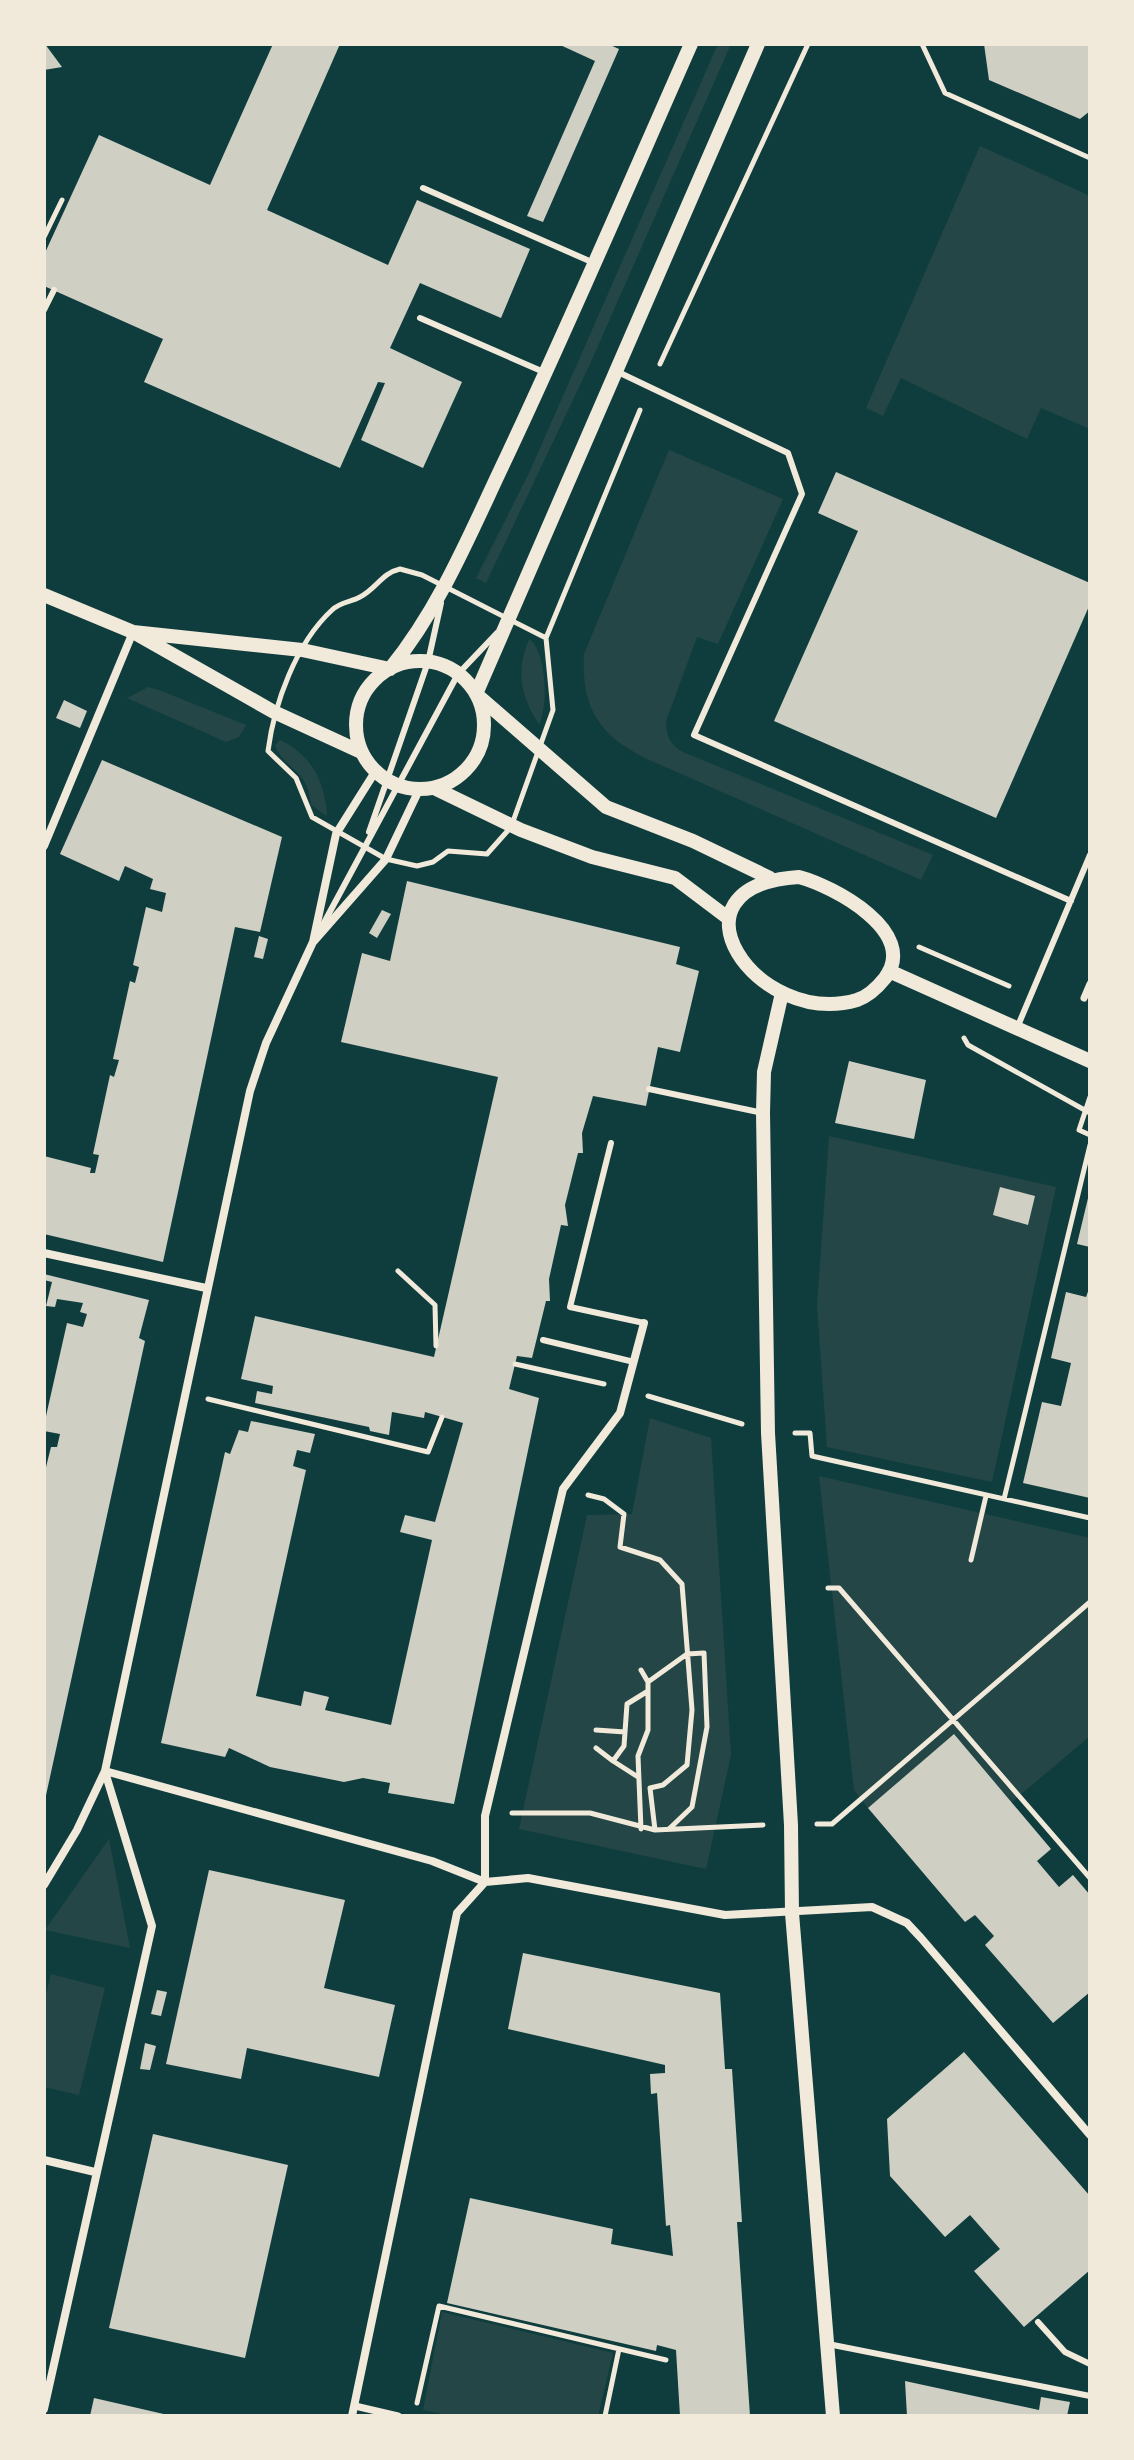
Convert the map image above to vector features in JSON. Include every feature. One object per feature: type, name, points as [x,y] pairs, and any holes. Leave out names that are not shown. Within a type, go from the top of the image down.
[{"type":"street","points":[[361,752],[355,731],[357,710],[366,690],[390,669],[422,630],[444,588],[546,373],[691,44]]},
{"type":"street","points":[[313,942],[386,859],[426,789],[457,777],[481,745],[484,719],[476,694],[758,44]]},
{"type":"street","points":[[44,595],[133,632],[274,712],[361,752],[386,779],[426,789],[511,827],[592,857],[675,878],[728,918]]},
{"type":"street","points":[[133,632],[302,650],[390,669],[408,662],[428,662],[458,674],[540,753],[606,807],[693,841],[770,878]]},
{"type":"street","points":[[44,846],[133,632]]},
{"type":"street","points":[[44,1885],[77,1830],[105,1771],[250,1091],[266,1043],[313,942],[336,834],[386,779]]},
{"type":"street","points":[[799,877],[836,891],[872,915],[890,949],[889,971],[875,990],[859,1000],[827,1003],[782,993],[760,981],[747,968],[730,936],[728,918],[748,887],[770,878],[799,877]]},
{"type":"street","points":[[889,971],[1090,1061]]},
{"type":"street","points":[[1084,998],[1090,984]]},
{"type":"street","points":[[782,993],[764,1072],[768,1433],[791,1825],[792,1913],[833,2416]]},
{"type":"street","points":[[44,1253],[206,1288]]},
{"type":"street","points":[[352,2416],[457,1913],[485,1882],[485,1816],[563,1489],[620,1413],[644,1323]]},
{"type":"street","points":[[105,1771],[432,1861],[485,1882],[528,1878],[725,1915],[872,1907],[907,1923],[1090,2135]]},
{"type":"street","points":[[44,2409],[152,1926],[105,1771]]},
{"type":"street","points":[[44,2160],[95,2172]]},
{"type":"street","points":[[355,2406],[398,2416]]},
{"type":"lane","points":[[423,188],[594,263]]},
{"type":"lane","points":[[44,310],[54,290]]},
{"type":"lane","points":[[420,318],[546,373]]},
{"type":"lane","points":[[618,372],[788,453],[802,494],[694,735],[1071,901]]},
{"type":"lane","points":[[313,942],[365,847],[428,662],[444,588]]},
{"type":"lane","points":[[365,847],[386,779],[458,674],[510,620]]},
{"type":"lane","points":[[1017,1028],[1090,855]]},
{"type":"lane","points":[[649,1089],[763,1113]]},
{"type":"lane","points":[[611,1143],[570,1307],[644,1323]]},
{"type":"lane","points":[[543,1340],[634,1362]]},
{"type":"lane","points":[[1038,2322],[1065,2352],[1090,2364]]},
{"type":"lane","points":[[828,2344],[1090,2396]]},
{"type":"path","points":[[274,712],[268,751],[296,778],[312,817],[336,834],[386,859],[417,866],[433,862],[448,851],[487,854],[511,827],[540,753],[553,698],[546,638],[700,270],[808,44]]},
{"type":"path","points":[[922,44],[945,93],[1090,158]]},
{"type":"path","points":[[44,237],[62,200]]},
{"type":"path","points":[[510,620],[546,638]]},
{"type":"path","points":[[882,931],[1030,996]]},
{"type":"path","points":[[937,993],[968,1045],[1088,1112]]},
{"type":"path","points":[[1090,1097],[1088,1112],[1079,1130],[1090,1135]]},
{"type":"path","points":[[1004,1499],[1090,1145]]},
{"type":"path","points":[[398,1271],[435,1305],[436,1346]]},
{"type":"path","points":[[515,1364],[627,1389],[768,1433],[810,1433],[812,1456],[1090,1518]]},
{"type":"path","points":[[184,1393],[428,1452],[442,1417]]},
{"type":"path","points":[[563,1489],[604,1499],[624,1514],[620,1547],[660,1560],[682,1584],[692,1710],[687,1765],[663,1785],[650,1788],[655,1830]]},
{"type":"path","points":[[971,1560],[986,1496]]},
{"type":"path","points":[[828,1588],[839,1588],[1090,1878]]},
{"type":"path","points":[[485,1816],[524,1811],[590,1813],[641,1829],[655,1830],[832,1824],[1090,1602]]},
{"type":"path","points":[[648,1682],[687,1654],[704,1653],[707,1727],[692,1807],[668,1830]]},
{"type":"path","points":[[641,1670],[648,1682],[648,1730],[638,1756],[641,1829]]},
{"type":"path","points":[[613,1761],[624,1746],[627,1704],[648,1691]]},
{"type":"path","points":[[596,1730],[625,1732]]},
{"type":"path","points":[[596,1748],[639,1778]]},
{"type":"path","points":[[415,2416],[439,2306],[666,2360]]},
{"type":"path","points":[[605,2416],[619,2349]]},
{"type":"shaded area","points":[[718,44],[731,44],[590,364],[486,583],[476,578],[529,473]]},
{"type":"shaded area","points":[[980,146],[1090,196],[1090,429],[1041,408],[1027,439],[901,378],[883,416],[866,408]]},
{"type":"shaded area","points":[[669,450],[783,499],[718,644],[697,637],[666,721],[670,740],[683,752],[933,855],[921,880],[645,758],[615,739],[596,717],[586,689],[584,654]]},
{"type":"shaded area","points":[[529,639],[539,654],[544,679],[544,705],[539,724],[522,683],[522,662]]},
{"type":"shaded area","points":[[148,687],[246,725],[239,737],[226,742],[127,698]]},
{"type":"shaded area","points":[[280,740],[301,753],[315,771],[327,816],[311,805],[301,776],[284,760],[275,745]]},
{"type":"shaded area","points":[[829,1136],[1056,1187],[992,1482],[827,1447],[817,1305]]},
{"type":"shaded area","points":[[650,1418],[711,1438],[731,1755],[706,1869],[519,1829],[587,1515],[632,1514]]},
{"type":"shaded area","points":[[819,1476],[1090,1538],[1090,1736],[1012,1802],[954,1734],[868,1808],[854,1790]]},
{"type":"shaded area","points":[[109,1839],[130,1948],[45,1930]]},
{"type":"shaded area","points":[[51,1974],[105,1988],[79,2095],[44,2087],[44,2002]]},
{"type":"shaded area","points":[[442,2312],[613,2353],[598,2416],[452,2416],[423,2410]]},
{"type":"building","points":[[45,44],[62,67],[44,70]]},
{"type":"building","points":[[273,44],[340,44],[267,210],[388,265],[417,200],[530,249],[501,318],[420,283],[390,348],[462,382],[423,468],[361,440],[385,383],[378,382],[340,468],[144,382],[163,339],[44,286],[44,255],[99,135],[210,185]]},
{"type":"building","points":[[558,44],[608,44],[619,49],[543,222],[527,216],[595,61]]},
{"type":"building","points":[[984,44],[1090,44],[1090,111],[1080,119],[989,80]]},
{"type":"building","points":[[836,472],[1090,583],[1090,604],[996,818],[774,721],[858,531],[818,513]]},
{"type":"building","points":[[64,700],[87,711],[80,728],[56,718]]},
{"type":"building","points":[[102,760],[282,837],[260,932],[235,927],[163,1262],[44,1234],[44,1156],[91,1168],[90,1173],[95,1173],[99,1155],[93,1154],[110,1075],[114,1077],[119,1060],[113,1059],[130,981],[135,983],[139,967],[133,965],[146,907],[162,912],[166,893],[150,889],[153,879],[125,866],[119,881],[60,854]]},
{"type":"building","points":[[407,881],[680,947],[676,964],[699,971],[680,1052],[658,1047],[646,1106],[593,1096],[582,1133],[583,1153],[578,1153],[565,1205],[568,1226],[561,1225],[549,1279],[550,1301],[546,1301],[532,1358],[517,1356],[509,1389],[539,1398],[454,1804],[388,1793],[390,1783],[363,1778],[344,1782],[270,1767],[229,1748],[225,1757],[161,1743],[225,1452],[230,1454],[239,1430],[248,1432],[251,1421],[315,1434],[310,1453],[297,1450],[293,1466],[306,1470],[256,1696],[301,1706],[304,1691],[329,1697],[325,1710],[391,1725],[432,1540],[400,1532],[405,1515],[435,1522],[463,1423],[425,1412],[424,1418],[392,1412],[389,1435],[370,1431],[369,1427],[255,1403],[257,1391],[272,1394],[273,1386],[241,1379],[255,1316],[434,1357],[498,1077],[341,1042],[362,953],[390,961]]},
{"type":"building","points":[[382,910],[391,914],[377,938],[369,933]]},
{"type":"building","points":[[259,936],[268,939],[263,959],[254,957]]},
{"type":"building","points":[[849,1061],[926,1080],[914,1139],[835,1123]]},
{"type":"building","points":[[1000,1187],[1035,1196],[1028,1225],[993,1215]]},
{"type":"building","points":[[1090,1194],[1090,1247],[1077,1244]]},
{"type":"building","points":[[44,1274],[149,1300],[139,1338],[145,1341],[45,1800],[44,1475],[51,1447],[57,1447],[60,1434],[44,1431],[44,1425],[67,1323],[83,1327],[87,1314],[80,1312],[83,1303],[57,1299],[55,1307],[46,1306],[52,1282],[44,1280]]},
{"type":"building","points":[[1090,1286],[1090,1498],[1023,1483],[1042,1402],[1061,1406],[1071,1363],[1051,1358],[1066,1292],[1086,1297]]},
{"type":"building","points":[[954,1734],[1051,1849],[1037,1861],[1059,1887],[1073,1875],[1090,1895],[1090,1992],[1053,2023],[985,1945],[994,1936],[975,1915],[965,1922],[868,1808]]},
{"type":"building","points":[[209,1870],[345,1900],[324,1988],[395,2005],[379,2077],[247,2048],[241,2079],[166,2064]]},
{"type":"building","points":[[523,1953],[720,1993],[725,2069],[732,2069],[742,2222],[737,2222],[750,2416],[680,2416],[676,2350],[657,2345],[656,2351],[447,2303],[470,2198],[613,2229],[611,2244],[673,2256],[670,2225],[666,2226],[657,2093],[651,2094],[650,2074],[665,2073],[665,2065],[508,2029]]},
{"type":"building","points":[[157,1990],[167,1992],[161,2016],[151,2014]]},
{"type":"building","points":[[145,2043],[156,2046],[150,2070],[140,2069]]},
{"type":"building","points":[[964,2052],[1090,2196],[1090,2270],[1024,2327],[974,2271],[1000,2249],[970,2215],[945,2237],[890,2176],[887,2119]]},
{"type":"building","points":[[153,2134],[288,2165],[245,2358],[109,2328]]},
{"type":"building","points":[[905,2381],[1039,2410],[1041,2397],[1070,2402],[1067,2416],[907,2416]]},
{"type":"building","points":[[94,2398],[168,2415],[168,2416],[90,2416]]}]
